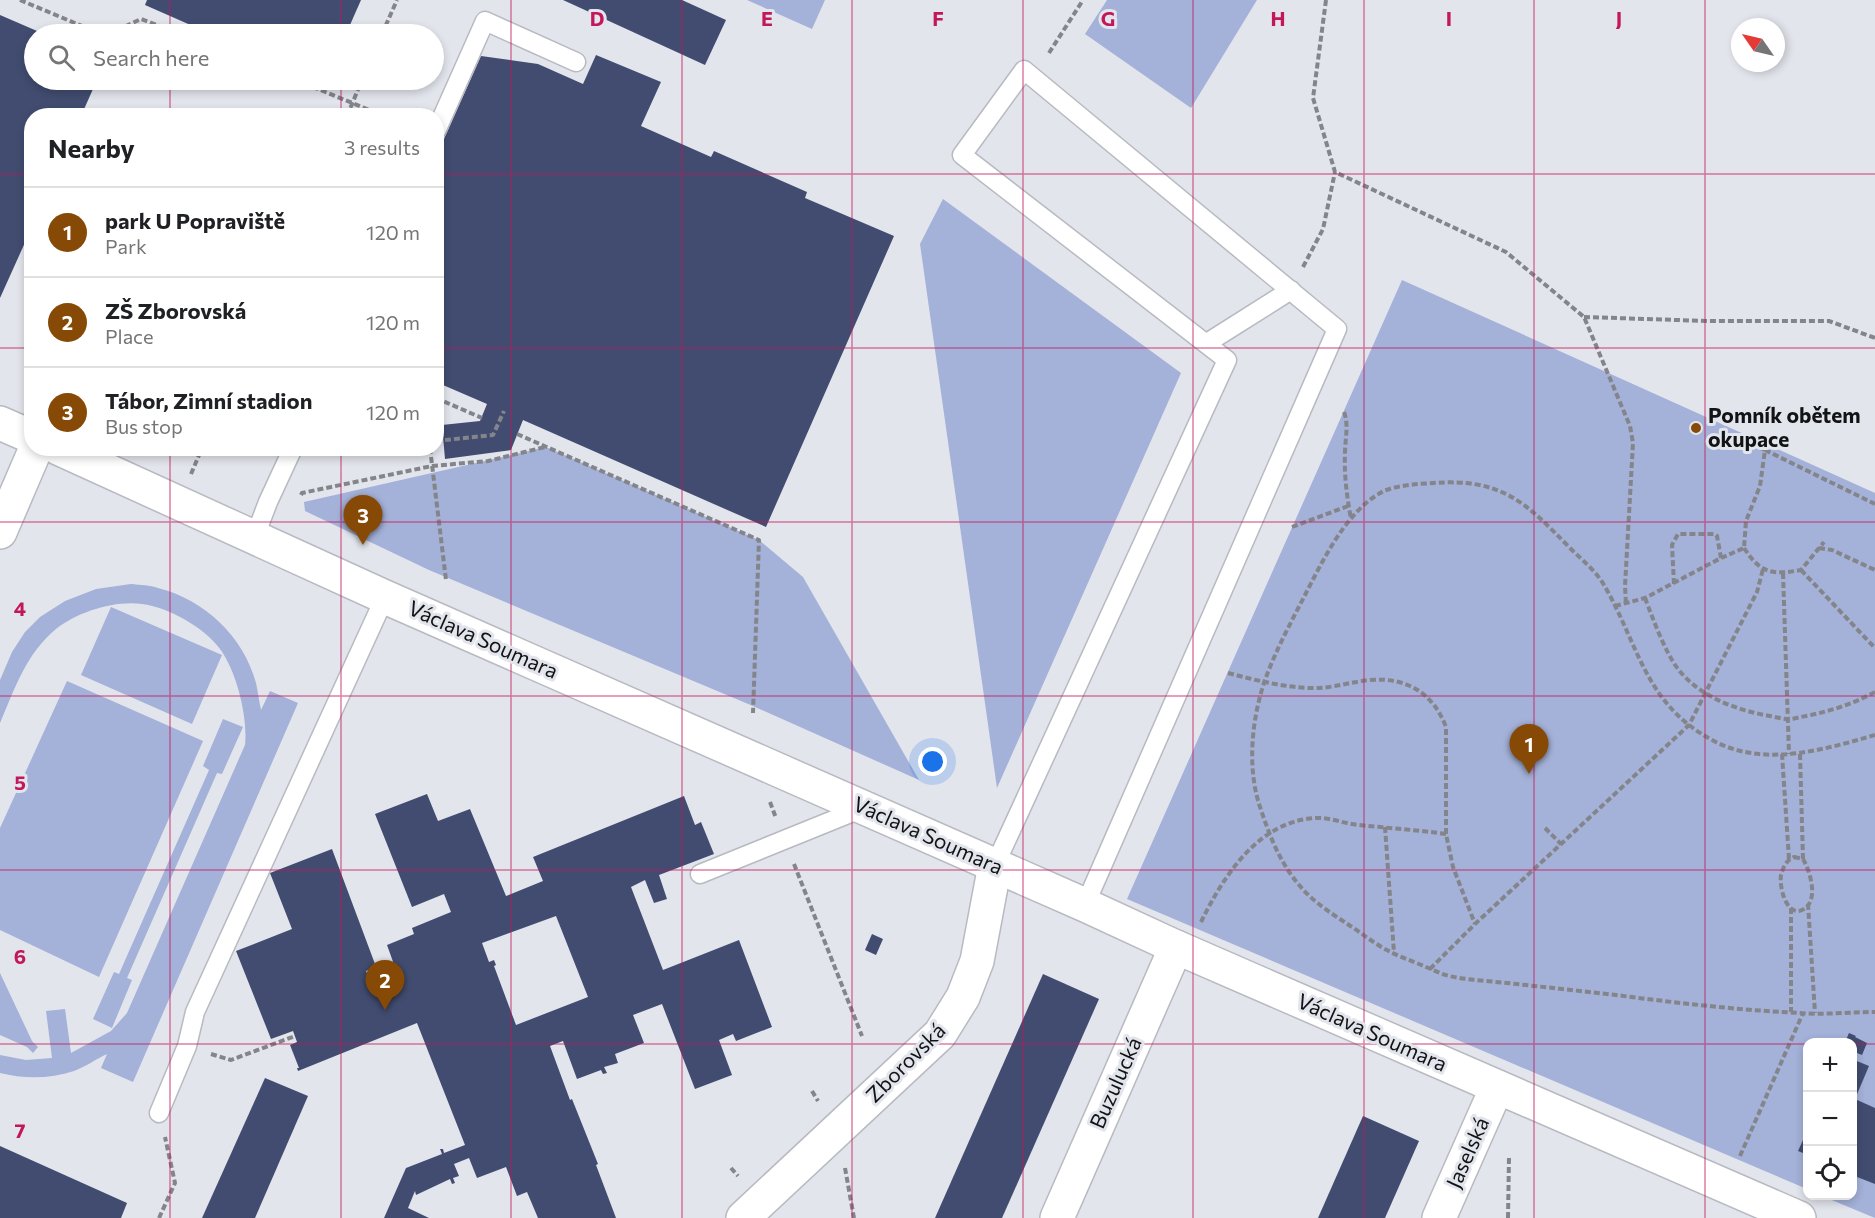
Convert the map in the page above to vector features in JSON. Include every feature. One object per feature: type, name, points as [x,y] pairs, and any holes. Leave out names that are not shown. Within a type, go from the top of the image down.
[{"type":"street","points":[[0,423],[24,433]]},
{"type":"street","points":[[0,532],[33,456]]},
{"type":"street","name":"Václava Soumara","points":[[76,456],[385,597],[1085,905],[1182,950],[1799,1218]]},
{"type":"street","name":"Zborovská","points":[[743,1218],[940,1034],[963,998],[977,961],[995,866]]},
{"type":"street","name":"Buzulucká","points":[[1057,1218],[1182,950]]},
{"type":"street","name":"Jaselská","points":[[1438,1218],[1497,1088]]},
{"type":"lane","points":[[444,113],[485,21],[576,62]]},
{"type":"lane","points":[[995,866],[1227,360],[962,155],[1024,70],[1337,329],[1085,905]]},
{"type":"lane","points":[[1207,343],[1291,290]]},
{"type":"lane","points":[[255,537],[289,456]]},
{"type":"lane","points":[[159,1113],[186,1046],[195,1012],[385,597]]},
{"type":"lane","points":[[700,874],[863,807]]},
{"type":"path","points":[[20,0],[76,24]]},
{"type":"path","points":[[386,24],[397,0]]},
{"type":"path","points":[[1049,53],[1083,0]]},
{"type":"path","points":[[1291,290],[1323,229],[1335,172],[1313,98],[1326,0]]},
{"type":"path","points":[[130,24],[141,19],[154,24]]},
{"type":"path","points":[[322,90],[366,108]]},
{"type":"path","points":[[350,108],[358,90]]},
{"type":"path","points":[[1335,172],[1506,252],[1584,318],[1630,426],[1633,443],[1626,604]]},
{"type":"path","points":[[1584,318],[1828,321],[1875,338]]},
{"type":"path","points":[[444,401],[482,417]]},
{"type":"path","points":[[444,440],[493,435],[504,411]]},
{"type":"path","points":[[1344,412],[1348,422],[1345,475],[1351,519]]},
{"type":"path","points":[[517,434],[759,540],[753,713]]},
{"type":"path","points":[[1735,437],[1875,504]]},
{"type":"path","points":[[297,500],[302,493],[432,466],[488,461],[546,447]]},
{"type":"path","points":[[1765,450],[1760,486],[1746,521],[1744,548],[1753,562],[1763,569],[1783,573],[1801,570],[1824,542]]},
{"type":"path","points":[[191,475],[199,456]]},
{"type":"path","points":[[431,456],[446,580]]},
{"type":"path","points":[[1875,735],[1800,754],[1758,754],[1732,749],[1711,740],[1689,725],[1665,702],[1644,672],[1602,580],[1558,535],[1533,512],[1507,494],[1482,485],[1454,482],[1385,491],[1367,503],[1351,519],[1315,574],[1264,682],[1254,725],[1252,752],[1257,798],[1268,834],[1281,860],[1299,885],[1320,906],[1394,953],[1444,975],[1671,1002],[1803,1013],[1875,1012]]},
{"type":"path","points":[[1292,527],[1348,506]]},
{"type":"path","points":[[1674,584],[1672,545],[1678,534],[1715,534],[1721,558]]},
{"type":"path","points":[[1615,606],[1645,598],[1744,548]]},
{"type":"path","points":[[1819,548],[1832,550],[1875,570]]},
{"type":"path","points":[[1430,969],[1689,725],[1757,592],[1763,569]]},
{"type":"path","points":[[1801,570],[1875,648]]},
{"type":"path","points":[[1783,573],[1789,754]]},
{"type":"path","points":[[1645,598],[1678,668],[1704,693],[1743,710],[1788,719],[1828,711],[1856,702],[1875,692]]},
{"type":"path","points":[[1228,673],[1264,682],[1308,688],[1327,688],[1371,680],[1388,681],[1411,687],[1427,696],[1441,714],[1446,727],[1446,834],[1453,867],[1472,919],[1476,924]]},
{"type":"path","points":[[1782,754],[1789,859],[1780,881],[1785,900],[1791,908],[1802,910],[1808,904]]},
{"type":"path","points":[[1800,754],[1803,859],[1810,873],[1812,886],[1808,904],[1815,1013]]},
{"type":"path","points":[[767,795],[777,821]]},
{"type":"path","points":[[1182,950],[1222,883],[1245,854],[1268,834],[1295,822],[1319,818],[1357,825],[1446,834]]},
{"type":"path","points":[[1385,827],[1394,953]]},
{"type":"path","points":[[1545,828],[1561,844]]},
{"type":"path","points":[[1789,859],[1794,857],[1803,859]]},
{"type":"path","points":[[793,861],[862,1036]]},
{"type":"path","points":[[1791,908],[1791,1012]]},
{"type":"path","points":[[1725,1187],[1803,1013]]},
{"type":"path","points":[[231,1060],[295,1036]]},
{"type":"path","points":[[159,1113],[175,1183],[159,1218]]},
{"type":"path","points":[[1508,1218],[1509,1157]]},
{"type":"shaded area","points":[[747,0],[825,0],[812,29]]},
{"type":"shaded area","points":[[1107,0],[1257,0],[1191,108],[1085,34]]},
{"type":"shaded area","points":[[943,199],[1181,373],[997,788],[920,244]]},
{"type":"shaded area","points":[[1402,280],[1875,493],[1875,1218],[1832,1200],[1857,1200],[1857,1038],[1803,1038],[1803,1187],[1127,899]]},
{"type":"shaded area","points":[[546,447],[759,540],[803,577],[919,780],[753,706],[429,570],[305,511],[304,502]]},
{"type":"shaded area","points":[[131,584],[152,586],[175,594],[191,601],[220,622],[232,635],[250,666],[261,710],[270,691],[298,703],[133,1082],[101,1068],[107,1054],[78,1069],[56,1076],[28,1077],[0,1073],[0,1055],[26,1060],[52,1058],[46,1011],[65,1009],[71,1053],[111,1031],[127,1013],[245,745],[245,722],[240,696],[231,670],[220,649],[196,626],[174,614],[152,606],[131,603],[108,606],[85,613],[74,617],[56,629],[29,660],[0,723],[0,680],[12,652],[25,632],[40,617],[65,601],[96,589]]},
{"type":"shaded area","points":[[111,607],[222,655],[192,724],[81,675]]},
{"type":"shaded area","points":[[67,681],[203,741],[99,977],[0,930],[0,828]]},
{"type":"shaded area","points":[[223,719],[243,727],[222,774],[217,773],[127,978],[132,980],[112,1028],[93,1019],[114,972],[119,974],[209,770],[203,766]]},
{"type":"shaded area","points":[[0,973],[32,1041],[38,1047],[33,1053],[27,1047],[0,1035]]},
{"type":"building","points":[[147,0],[361,0],[350,24],[188,24],[145,5]]},
{"type":"building","points":[[563,0],[682,0],[726,20],[705,65]]},
{"type":"building","points":[[0,15],[24,25],[24,90],[93,90],[85,108],[24,108],[24,245],[0,298]]},
{"type":"building","points":[[596,55],[661,82],[641,126],[711,157],[714,151],[807,192],[805,198],[894,236],[766,527],[523,420],[511,450],[445,459],[444,425],[480,421],[487,404],[444,385],[444,139],[481,56],[538,64],[583,84]]},
{"type":"building","points":[[427,794],[438,821],[470,809],[506,896],[543,881],[533,857],[684,796],[695,825],[701,822],[714,854],[659,875],[667,899],[654,903],[645,880],[631,887],[663,970],[739,940],[772,1027],[736,1041],[733,1034],[719,1040],[732,1075],[695,1089],[662,1004],[633,1015],[644,1043],[615,1054],[618,1063],[604,1067],[607,1073],[603,1074],[601,1070],[577,1079],[563,1041],[550,1046],[570,1100],[572,1099],[598,1164],[596,1165],[616,1218],[538,1218],[527,1192],[517,1196],[506,1167],[477,1178],[469,1158],[454,1164],[459,1176],[453,1178],[455,1183],[452,1184],[450,1179],[416,1195],[415,1191],[408,1208],[429,1218],[384,1218],[406,1168],[442,1154],[440,1149],[443,1149],[444,1153],[465,1145],[417,1023],[298,1071],[297,1068],[299,1068],[290,1045],[297,1042],[293,1031],[271,1039],[236,951],[292,929],[270,873],[332,849],[375,964],[378,966],[366,971],[370,980],[396,970],[387,945],[414,934],[412,928],[451,912],[444,894],[412,907],[375,814]],"holes":[[[556,916],[588,997],[516,1025],[494,966],[496,965],[494,960],[489,962],[482,943]]]},
{"type":"building","points":[[872,934],[883,939],[876,955],[865,950]]},
{"type":"building","points":[[1043,974],[1099,999],[1002,1218],[935,1218]]},
{"type":"building","points":[[1849,1033],[1857,1038],[1847,1038]]},
{"type":"building","points":[[1857,1038],[1867,1043],[1862,1055],[1857,1053]]},
{"type":"building","points":[[1857,1061],[1869,1066],[1857,1094]]},
{"type":"building","points":[[265,1078],[308,1096],[255,1218],[202,1218]]},
{"type":"building","points":[[1857,1100],[1875,1108],[1875,1184],[1857,1177]]},
{"type":"building","points":[[1363,1116],[1419,1141],[1385,1218],[1318,1218]]},
{"type":"building","points":[[1803,1140],[1803,1153],[1798,1151]]},
{"type":"building","points":[[0,1146],[127,1203],[121,1218],[0,1218]]},
{"type":"place","name":"Pomník obětem okupace","points":[[1696,428]]},
{"type":"place","name":"Tábor, Zimní stadion","points":[[363,545]]},
{"type":"place","name":"park U Popraviště","points":[[1529,774]]},
{"type":"place","name":"ZŠ Zborovská","points":[[385,1010]]}]
